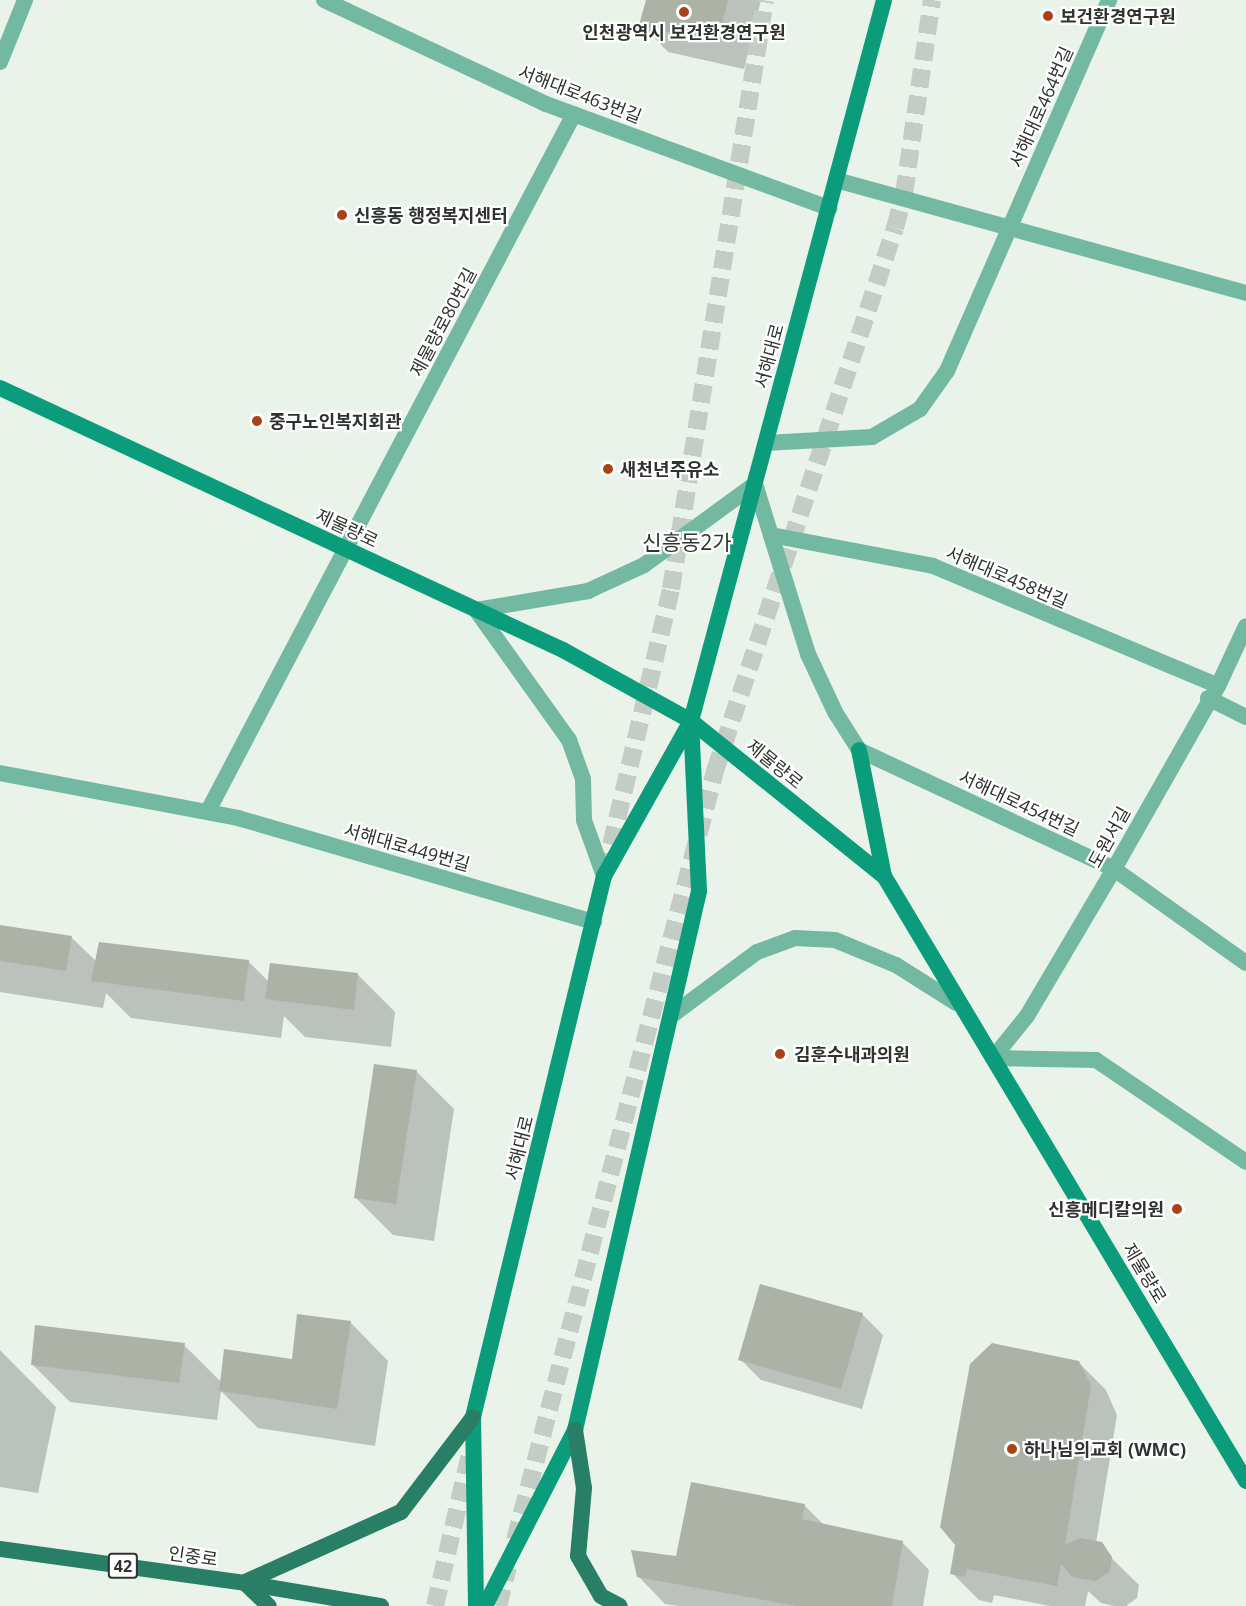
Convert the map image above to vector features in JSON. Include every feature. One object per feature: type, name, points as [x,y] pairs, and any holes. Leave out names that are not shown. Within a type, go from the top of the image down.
[{"type":"main road","name":"서해대로","points":[[476,1606],[473,1417],[604,876],[691,721],[884,0]]},
{"type":"main road","name":"제물량로","points":[[0,388],[562,650],[691,721],[884,876],[956,1003],[993,1058],[1246,1480]]},
{"type":"main road","name":"서해대로","points":[[485,1606],[574,1430],[699,891],[691,721]]},
{"type":"main road","points":[[859,750],[884,876]]},
{"type":"main road","points":[[269,1606],[245,1582],[401,1512],[473,1417]]},
{"type":"main road","points":[[574,1430],[584,1488],[578,1556],[601,1596],[620,1606]]},
{"type":"main road","name":"인중로","points":[[0,1549],[245,1582],[381,1606]]},
{"type":"street","points":[[0,62],[25,0]]},
{"type":"street","name":"서해대로463번길","points":[[324,0],[574,114],[829,208]]},
{"type":"street","name":"서해대로464번길","points":[[765,443],[872,437],[920,409],[947,371],[1109,0]]},
{"type":"street","name":"제물량로80번길","points":[[346,549],[574,114]]},
{"type":"street","points":[[836,180],[1008,230],[1246,293]]},
{"type":"street","points":[[604,876],[584,820],[583,779],[569,740],[476,610],[588,591],[644,565],[755,484],[808,654],[835,712],[859,750]]},
{"type":"street","name":"서해대로458번길","points":[[771,535],[933,566],[1213,692],[1246,717]]},
{"type":"street","points":[[208,811],[346,549]]},
{"type":"street","name":"도원서길","points":[[993,1058],[1027,1016],[1114,869],[1213,692],[1246,626]]},
{"type":"street","name":"서해대로454번길","points":[[859,750],[1114,869],[1246,963]]},
{"type":"street","name":"서해대로449번길","points":[[0,773],[208,811],[594,922]]},
{"type":"street","points":[[670,1016],[756,952],[795,938],[835,940],[896,965],[956,1003]]},
{"type":"street","points":[[993,1058],[1095,1060],[1246,1162]]},
{"type":"building","name":"인천광역시 보건환경연구원","points":[[646,0],[728,0],[717,43],[639,25]]},
{"type":"building","points":[[0,925],[72,936],[66,971],[0,961]]},
{"type":"building","points":[[99,942],[249,960],[244,1001],[91,981]]},
{"type":"building","points":[[270,963],[358,973],[354,1010],[265,999]]},
{"type":"building","points":[[374,1064],[417,1070],[396,1204],[354,1198]]},
{"type":"building","points":[[760,1284],[863,1313],[841,1389],[738,1360]]},
{"type":"building","points":[[297,1314],[351,1321],[337,1409],[219,1391],[224,1349],[292,1359]]},
{"type":"building","points":[[35,1325],[185,1343],[179,1383],[31,1365]]},
{"type":"building","points":[[992,1343],[1079,1361],[1091,1386],[1065,1545],[1080,1538],[1102,1542],[1112,1557],[1110,1571],[1096,1581],[1072,1577],[1061,1564],[1057,1586],[967,1569],[965,1577],[950,1574],[955,1545],[940,1527],[970,1364]]},
{"type":"building","points":[[691,1482],[805,1504],[802,1519],[903,1541],[892,1606],[797,1606],[637,1577],[631,1550],[676,1556]]},
{"type":"tunnel","points":[[605,871],[671,589],[765,0]]},
{"type":"tunnel","points":[[515,1540],[715,771],[895,228],[904,194],[932,0]]},
{"type":"tunnel","points":[[435,1606],[471,1450]]},
{"type":"tunnel","points":[[498,1606],[508,1567]]},
{"type":"place","name":"인천광역시 보건환경연구원","points":[[684,12]]},
{"type":"place","name":"보건환경연구원","points":[[1048,16]]},
{"type":"place","name":"신흥동 행정복지센터","points":[[342,215]]},
{"type":"place","name":"중구노인복지회관","points":[[257,421]]},
{"type":"place","name":"새천년주유소","points":[[608,469]]},
{"type":"place","name":"김훈수내과의원","points":[[780,1054]]},
{"type":"place","name":"신흥메디칼의원","points":[[1177,1209]]},
{"type":"place","name":"하나님의교회 (WMC)","points":[[1012,1449]]},
{"type":"district","name":"신흥동2가","points":[[687,542]]}]
